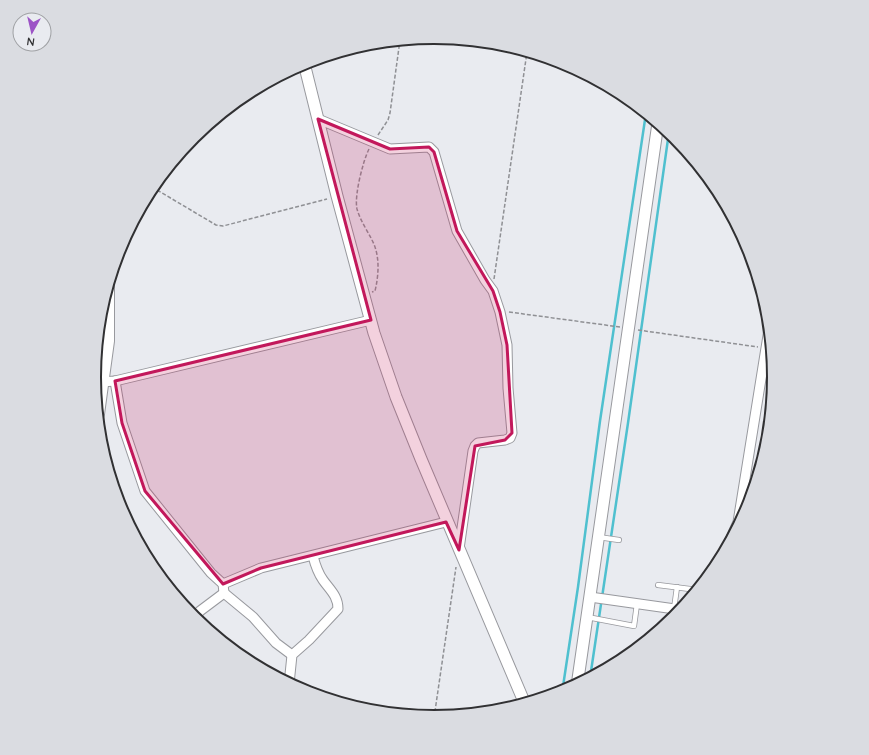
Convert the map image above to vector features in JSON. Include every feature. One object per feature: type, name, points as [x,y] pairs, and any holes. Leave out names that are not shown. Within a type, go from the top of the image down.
[{"type":"main road","points":[[101,387],[108,341],[105,324]]},
{"type":"street","points":[[306,70],[363,296],[396,397],[446,522],[523,699]]},
{"type":"street","points":[[318,119],[390,149],[429,147],[434,152],[456,231],[493,291],[500,312],[508,345],[508,388],[512,433],[510,438],[505,440],[478,443],[475,446],[473,451],[459,550]]},
{"type":"street","points":[[578,679],[598,598],[603,538],[657,130]]},
{"type":"street","points":[[102,382],[115,382],[371,320]]},
{"type":"street","points":[[739,513],[766,348]]},
{"type":"street","points":[[115,382],[122,423],[145,491],[223,589],[253,617],[276,643],[292,655]]},
{"type":"street","points":[[199,613],[223,589],[261,568],[446,522]]},
{"type":"street","points":[[290,679],[292,655],[309,640],[338,608],[338,603],[334,594],[322,579],[314,563],[313,556]]},
{"type":"street","points":[[598,598],[673,609]]},
{"type":"lane","points":[[603,538],[618,540]]},
{"type":"lane","points":[[658,585],[692,589]]},
{"type":"lane","points":[[677,587],[678,605]]},
{"type":"lane","points":[[592,618],[634,626],[637,604]]},
{"type":"path","points":[[363,296],[375,291],[378,279],[378,260],[376,250],[357,209],[357,198],[366,154],[388,120],[390,113],[399,46]]},
{"type":"path","points":[[493,291],[527,57]]},
{"type":"path","points":[[158,191],[216,225],[223,226],[337,196]]},
{"type":"path","points":[[500,312],[619,327]]},
{"type":"path","points":[[637,330],[766,348]]},
{"type":"path","points":[[435,711],[456,565]]},
{"type":"highlighted area","points":[[318,119],[390,149],[429,147],[434,152],[457,231],[493,291],[500,312],[507,345],[512,433],[505,440],[475,446],[459,550],[446,522],[261,568],[223,584],[145,491],[122,423],[115,381],[371,320]]},
{"type":"waterway","points":[[563,685],[600,421],[645,119]]},
{"type":"waterway","points":[[591,672],[668,140]]}]
